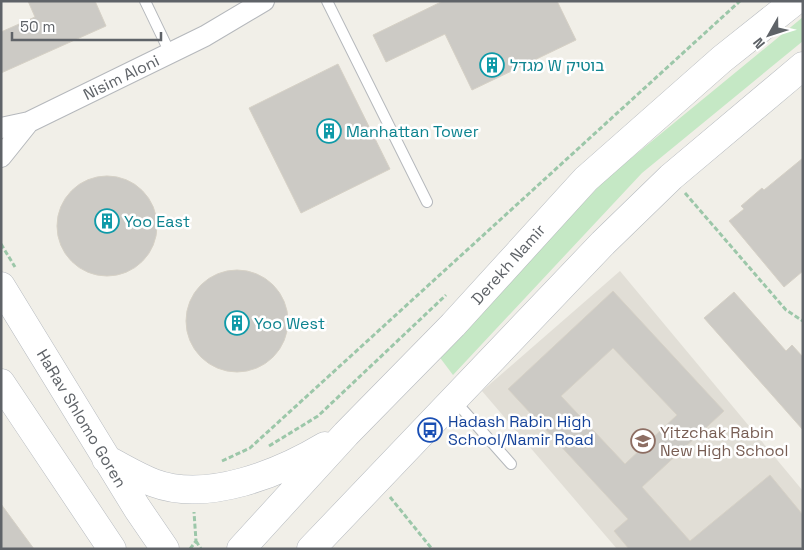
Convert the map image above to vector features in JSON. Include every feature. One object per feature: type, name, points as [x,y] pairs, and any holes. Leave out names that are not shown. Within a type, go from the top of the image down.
[{"type":"main road","name":"Derekh Namir","points":[[241,549],[346,434],[453,325],[586,179],[722,59],[795,1]]},
{"type":"main road","points":[[311,549],[375,479],[603,243],[671,177],[803,66]]},
{"type":"main road","name":"HaRav Shlomo Goren","points":[[1,286],[106,459],[165,549]]},
{"type":"main road","points":[[1,383],[112,549]]},
{"type":"main road","points":[[106,459],[156,483],[193,489],[217,487],[270,474],[310,456],[346,434]]},
{"type":"main road","points":[[86,512],[95,549]]},
{"type":"street","name":"Nisim Aloni","points":[[1,128],[28,122],[170,53],[264,1]]},
{"type":"street","name":"Nisim Aloni","points":[[1,157],[28,122]]},
{"type":"lane","points":[[145,1],[170,53]]},
{"type":"lane","points":[[327,1],[427,202]]},
{"type":"lane","points":[[453,398],[511,464]]},
{"type":"path","points":[[220,462],[250,448],[740,1]]},
{"type":"path","points":[[671,177],[786,310],[803,321]]},
{"type":"path","points":[[375,479],[432,549]]},
{"type":"path","points":[[196,541],[201,549]]},
{"type":"shaded area","name":"Yitzchak Rabin New High School","points":[[620,271],[803,491],[803,549],[617,549],[482,391]]},
{"type":"green space","points":[[803,17],[803,41],[642,173],[453,375],[438,355],[607,178]]},
{"type":"building","points":[[28,1],[95,1],[106,26],[1,73],[1,32],[35,17]]},
{"type":"building","name":"מגדל W בוטיק","points":[[443,1],[557,1],[576,40],[472,90],[445,34],[386,62],[373,35]]},
{"type":"building","name":"Manhattan Tower","points":[[338,64],[390,169],[301,213],[249,108]]},
{"type":"building","points":[[803,158],[803,271],[784,287],[729,221],[744,209],[741,206],[762,188],[764,190]]},
{"type":"building","name":"Yoo East","points":[[107,176],[126,180],[142,191],[153,207],[157,226],[153,245],[142,261],[126,272],[107,276],[88,272],[72,261],[61,245],[57,226],[61,207],[72,191],[88,180]]},
{"type":"building","name":"Yoo West","points":[[237,270],[256,274],[273,285],[284,302],[288,321],[284,340],[273,357],[256,368],[237,372],[218,368],[201,357],[190,340],[186,321],[190,302],[201,285],[218,274]]},
{"type":"building","points":[[613,291],[724,411],[642,487],[690,541],[770,475],[803,515],[803,549],[629,549],[614,531],[628,519],[508,389]],"holes":[[[613,348],[677,415],[625,464],[561,396]]]},
{"type":"building","points":[[734,292],[786,351],[792,345],[803,357],[803,430],[704,318]]},
{"type":"building","points":[[1,504],[34,549],[1,549]]},
{"type":"place","name":"מגדל W בוטיק","points":[[492,65]]},
{"type":"place","name":"Manhattan Tower","points":[[329,131]]},
{"type":"place","name":"Yoo East","points":[[107,221]]},
{"type":"place","name":"Yoo West","points":[[237,323]]},
{"type":"place","name":"Hadash Rabin High School/Namir Road","points":[[430,430]]},
{"type":"place","name":"Yitzchak Rabin New High School","points":[[643,441]]}]
